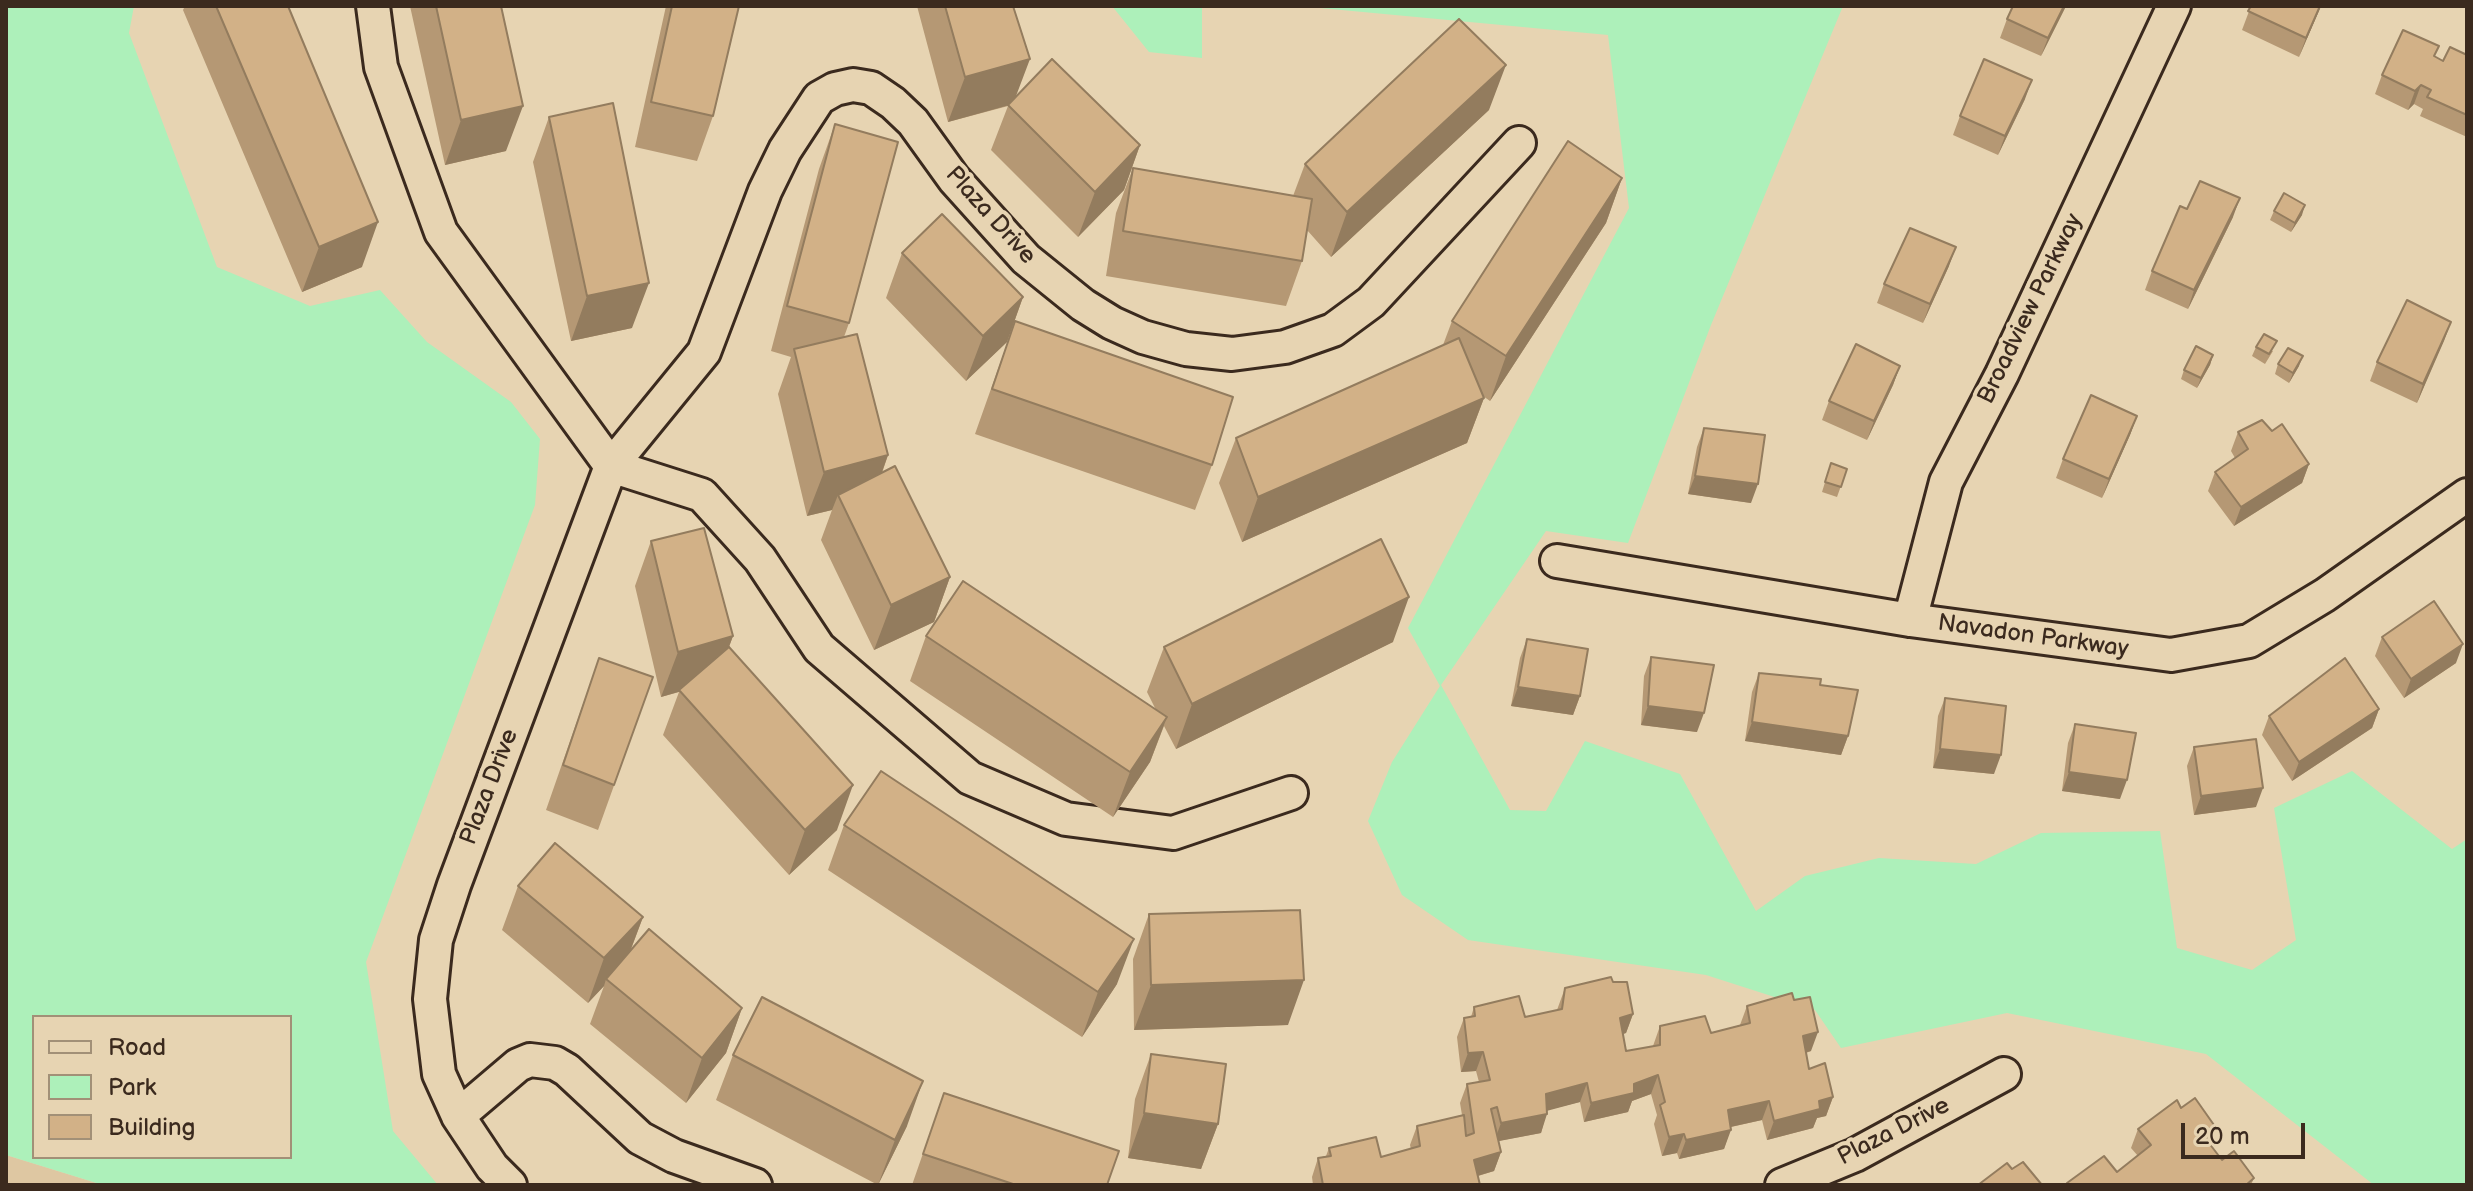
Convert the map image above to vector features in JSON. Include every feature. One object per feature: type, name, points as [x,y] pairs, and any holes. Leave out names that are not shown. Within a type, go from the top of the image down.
[{"type":"street","points":[[373,6],[381,67],[441,232],[611,466],[702,495],[760,559],[819,648],[970,778],[1066,819],[1173,833],[1291,793]]},
{"type":"street","name":"Broadview Parkway","points":[[1910,620],[1946,482],[2002,374],[2174,6]]},
{"type":"street","name":"Plaza Drive","points":[[510,1185],[492,1167],[458,1116],[439,1074],[432,1037],[430,999],[436,940],[611,466],[704,352],[765,191],[808,111],[819,98],[835,89],[853,85],[871,88],[893,103],[913,122],[954,179],[1026,259],[1083,305],[1112,323],[1143,337],[1186,349],[1232,354],[1285,347],[1333,330],[1371,302],[1519,143]]},
{"type":"street","name":"Navadon Parkway","points":[[1557,561],[1910,620],[2171,655],[2249,641],[2325,595],[2467,495]]},
{"type":"street","points":[[458,1116],[518,1065],[541,1060],[555,1063],[567,1070],[640,1138],[674,1156],[755,1185]]},
{"type":"street","name":"Plaza Drive","points":[[1782,1185],[1855,1155],[2004,1074]]},
{"type":"shaded area","points":[[6,1155],[103,1185],[6,1185]]},
{"type":"green space","points":[[6,6],[134,6],[129,33],[217,267],[310,306],[380,290],[427,342],[511,402],[540,439],[535,505],[366,962],[393,1131],[438,1185],[103,1185],[6,1155]]},
{"type":"green space","points":[[1112,6],[1202,6],[1202,58],[1149,52]]},
{"type":"green space","points":[[1299,6],[1843,6],[1711,325],[1628,543],[1546,531],[1441,685],[1510,810],[1546,811],[1585,741],[1680,774],[1756,911],[1805,876],[1879,858],[1976,864],[2041,833],[2160,831],[2177,948],[2252,970],[2296,940],[2274,808],[2352,771],[2452,849],[2467,839],[2467,1185],[2374,1185],[2206,1054],[2007,1013],[1841,1048],[1815,1010],[1706,975],[1468,940],[1402,895],[1368,821],[1392,762],[1440,686],[1408,628],[1629,208],[1608,35]]},
{"type":"building","points":[[216,6],[288,6],[378,222],[319,247]]},
{"type":"building","points":[[436,6],[501,6],[523,106],[461,120]]},
{"type":"building","points":[[672,6],[739,6],[713,116],[651,102]]},
{"type":"building","points":[[945,6],[1013,6],[1030,59],[965,77]]},
{"type":"building","points":[[2013,6],[2064,6],[2048,38],[2007,19]]},
{"type":"building","points":[[2251,6],[2320,6],[2306,38],[2248,11]]},
{"type":"building","points":[[1459,19],[1506,65],[1347,212],[1305,164]]},
{"type":"building","points":[[2403,30],[2439,46],[2434,56],[2443,61],[2450,47],[2467,55],[2467,115],[2427,97],[2431,90],[2421,85],[2415,91],[2382,75]]},
{"type":"building","points":[[1052,59],[1140,145],[1095,192],[1008,105]]},
{"type":"building","points":[[1984,59],[2032,80],[2005,136],[1960,116]]},
{"type":"building","points":[[613,103],[649,283],[587,296],[549,117]]},
{"type":"building","points":[[835,124],[898,142],[849,323],[787,306]]},
{"type":"building","points":[[1568,141],[1622,178],[1506,356],[1452,321]]},
{"type":"building","points":[[1133,168],[1312,199],[1302,261],[1123,231]]},
{"type":"building","points":[[2200,181],[2240,198],[2194,290],[2152,271],[2180,206],[2187,209]]},
{"type":"building","points":[[2284,193],[2305,205],[2295,223],[2274,211]]},
{"type":"building","points":[[942,214],[1023,297],[983,336],[902,253]]},
{"type":"building","points":[[1910,228],[1956,247],[1930,304],[1884,284]]},
{"type":"building","points":[[2407,300],[2451,322],[2423,384],[2377,362]]},
{"type":"building","points":[[1015,321],[1233,397],[1212,465],[992,389]]},
{"type":"building","points":[[857,334],[888,455],[824,472],[794,349]]},
{"type":"building","points":[[2264,334],[2277,341],[2269,354],[2256,347]]},
{"type":"building","points":[[1459,338],[1484,398],[1258,497],[1236,438]]},
{"type":"building","points":[[1856,344],[1900,366],[1874,421],[1829,401]]},
{"type":"building","points":[[2196,346],[2213,355],[2201,378],[2184,370]]},
{"type":"building","points":[[2288,348],[2303,356],[2293,373],[2278,364]]},
{"type":"building","points":[[2091,395],[2137,416],[2109,479],[2063,459]]},
{"type":"building","points":[[2262,420],[2272,431],[2282,424],[2309,464],[2241,507],[2215,472],[2248,449],[2238,432]]},
{"type":"building","points":[[1704,428],[1765,435],[1758,484],[1695,476]]},
{"type":"building","points":[[1831,463],[1847,469],[1841,487],[1825,482]]},
{"type":"building","points":[[895,466],[950,577],[891,605],[838,495]]},
{"type":"building","points":[[704,528],[733,636],[678,652],[651,541]]},
{"type":"building","points":[[1381,539],[1409,597],[1192,704],[1164,647]]},
{"type":"building","points":[[963,581],[1167,717],[1130,772],[926,636]]},
{"type":"building","points":[[2434,601],[2463,644],[2411,679],[2382,637]]},
{"type":"building","points":[[1527,639],[1588,649],[1580,696],[1518,687]]},
{"type":"building","points":[[729,647],[853,785],[805,830],[679,690]]},
{"type":"building","points":[[1651,657],[1714,665],[1704,713],[1648,706]]},
{"type":"building","points":[[599,658],[653,677],[614,785],[563,765]]},
{"type":"building","points":[[2345,658],[2379,709],[2299,762],[2269,716]]},
{"type":"building","points":[[1759,673],[1821,679],[1820,685],[1858,690],[1848,736],[1752,722]]},
{"type":"building","points":[[1945,698],[2006,706],[2001,755],[1940,749]]},
{"type":"building","points":[[2075,724],[2136,733],[2127,780],[2069,772]]},
{"type":"building","points":[[2256,739],[2263,788],[2201,796],[2194,747]]},
{"type":"building","points":[[881,771],[1134,939],[1098,992],[844,825]]},
{"type":"building","points":[[555,843],[643,917],[604,958],[518,886]]},
{"type":"building","points":[[1300,910],[1304,980],[1151,985],[1149,914]]},
{"type":"building","points":[[649,929],[742,1008],[702,1058],[606,979]]},
{"type":"building","points":[[1611,977],[1613,982],[1627,982],[1633,1014],[1620,1018],[1626,1051],[1660,1045],[1660,1026],[1705,1016],[1711,1033],[1750,1023],[1747,1006],[1792,993],[1794,1000],[1810,997],[1818,1032],[1803,1036],[1809,1069],[1825,1063],[1833,1097],[1819,1101],[1820,1109],[1774,1121],[1769,1101],[1728,1110],[1731,1130],[1686,1140],[1684,1134],[1669,1137],[1660,1105],[1665,1102],[1658,1075],[1634,1084],[1634,1093],[1591,1103],[1587,1083],[1546,1094],[1547,1114],[1501,1123],[1497,1107],[1491,1109],[1501,1152],[1474,1160],[1480,1185],[1323,1185],[1318,1158],[1331,1156],[1329,1148],[1376,1137],[1381,1157],[1420,1146],[1417,1126],[1464,1115],[1466,1136],[1474,1133],[1467,1084],[1490,1080],[1483,1052],[1468,1053],[1464,1018],[1475,1016],[1474,1007],[1519,996],[1525,1017],[1562,1009],[1565,988]]},
{"type":"building","points":[[762,997],[923,1081],[895,1140],[733,1055]]},
{"type":"building","points":[[1151,1054],[1226,1064],[1218,1124],[1144,1113]]},
{"type":"building","points":[[944,1093],[1119,1151],[1107,1185],[1016,1185],[923,1154]]},
{"type":"building","points":[[2195,1098],[2214,1125],[2202,1134],[2222,1160],[2234,1151],[2254,1178],[2246,1185],[2068,1185],[2104,1156],[2117,1172],[2151,1145],[2138,1129],[2177,1100],[2181,1108]]},
{"type":"building","points":[[2023,1162],[2042,1185],[1978,1185],[2007,1163],[2012,1169]]}]
